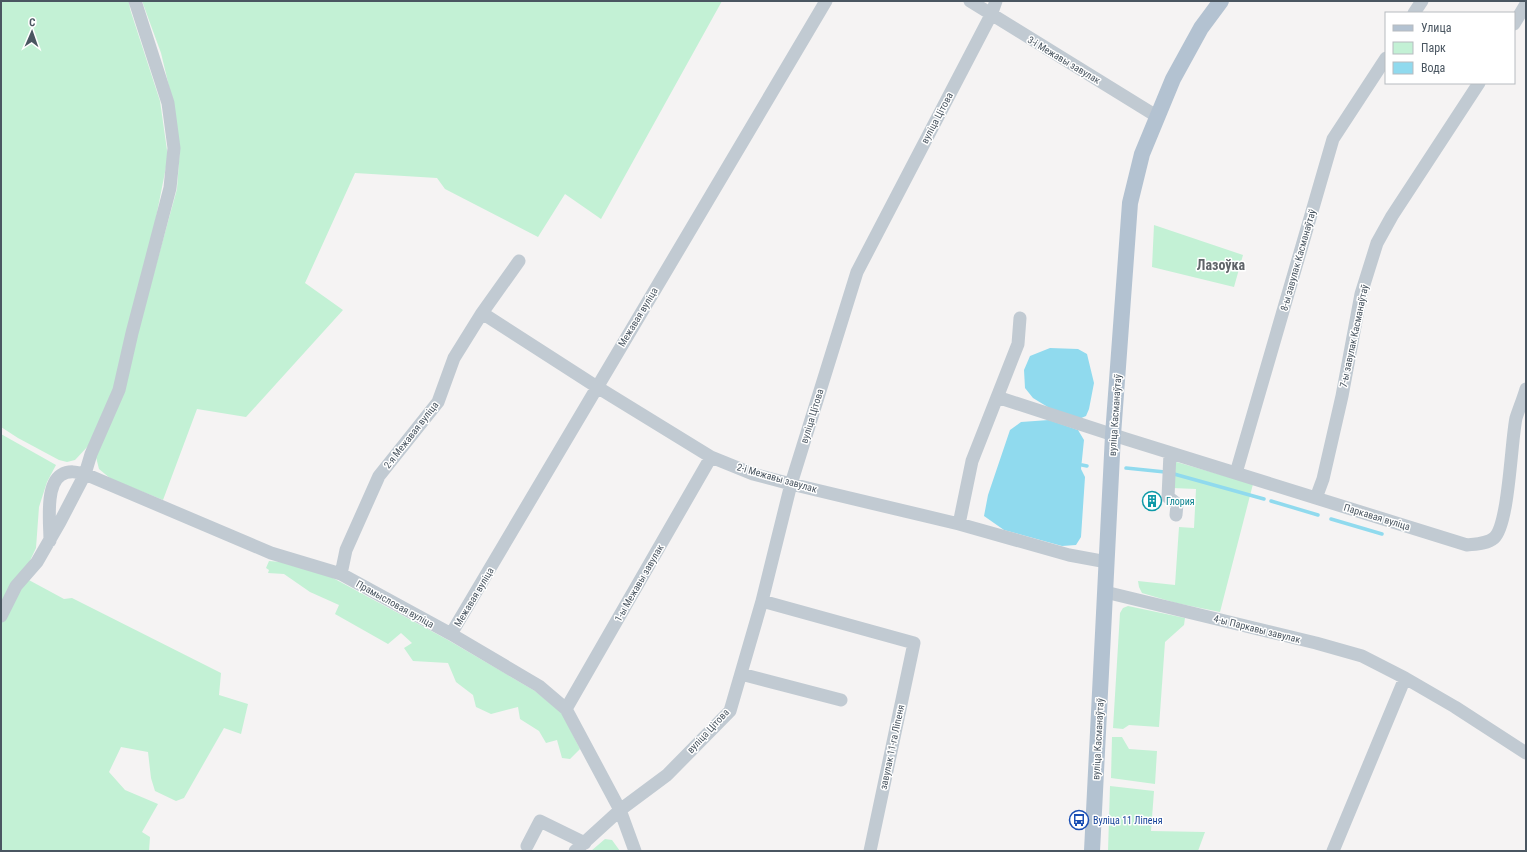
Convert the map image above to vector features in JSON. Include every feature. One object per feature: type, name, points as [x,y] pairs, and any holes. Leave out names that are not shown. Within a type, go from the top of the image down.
[{"type":"main road","name":"вуліца Касманаўтаў","points":[[1092,851],[1114,435],[1130,203],[1142,154],[1173,79],[1202,28],[1221,1]]},
{"type":"street","points":[[1,616],[16,586],[38,562],[85,474],[90,454],[119,390],[132,333],[170,188],[174,148],[168,103],[135,1]]},
{"type":"street","name":"Межавая вуліца","points":[[451,634],[826,1]]},
{"type":"street","name":"3-і Межавы завулак","points":[[970,1],[1158,117]]},
{"type":"street","name":"вуліца Цітова","points":[[580,847],[620,810],[667,775],[730,711],[762,601],[790,484],[857,272],[991,15],[996,1]]},
{"type":"street","points":[[1415,12],[1422,1]]},
{"type":"street","points":[[1515,22],[1526,4]]},
{"type":"street","name":"8-ы завулак Касманаўтаў","points":[[1236,473],[1334,139],[1385,60]]},
{"type":"street","name":"7-ы завулак Касманаўтаў","points":[[1316,498],[1327,464],[1342,396],[1361,294],[1377,243],[1392,216],[1478,84]]},
{"type":"street","name":"2-я Межавая вуліца","points":[[341,574],[346,550],[380,476],[438,402],[454,358],[482,313],[519,261]]},
{"type":"street","name":"2-і Межавы завулак","points":[[482,313],[711,458],[753,474],[790,484],[959,524],[1069,555],[1107,562]]},
{"type":"street","points":[[959,524],[972,462],[1018,344],[1020,318]]},
{"type":"street","name":"Паркавая вуліца","points":[[997,397],[1467,545],[1481,544],[1494,538],[1505,509],[1516,419],[1526,389]]},
{"type":"street","points":[[1170,452],[1168,497],[1177,504],[1176,515]]},
{"type":"street","name":"1-ы Межавы завулак","points":[[566,709],[711,458]]},
{"type":"street","points":[[50,541],[50,502],[52,486],[60,475],[72,471],[85,474]]},
{"type":"street","name":"Прамысловая вуліца","points":[[85,474],[271,553],[341,574],[451,634],[539,686],[566,709],[620,810],[636,851]]},
{"type":"street","name":"4-ы Паркавы завулак","points":[[1105,592],[1324,645],[1362,656],[1405,678],[1455,707],[1526,753]]},
{"type":"street","name":"завулак 11-га Ліпеня","points":[[762,601],[914,643],[870,851]]},
{"type":"street","points":[[741,674],[841,700]]},
{"type":"street","points":[[1333,851],[1405,678]]},
{"type":"street","points":[[527,846],[540,821],[580,847]]},
{"type":"green space","points":[[1,1],[129,1],[130,9],[160,101],[168,157],[148,258],[116,385],[90,444],[75,460],[67,462],[59,460],[1,427]]},
{"type":"green space","points":[[142,1],[722,1],[601,219],[565,194],[538,237],[445,189],[437,178],[355,173],[305,283],[343,310],[246,417],[197,409],[163,500],[111,479],[99,469],[96,457],[137,334],[177,189],[180,148],[173,103],[161,53]]},
{"type":"green space","points":[[1154,225],[1243,255],[1234,287],[1152,267]]},
{"type":"green space","points":[[1,434],[56,465],[47,482],[39,507],[36,548],[26,569],[1,608]]},
{"type":"green space","points":[[1173,461],[1253,484],[1220,612],[1176,603],[1142,593],[1139,587],[1138,581],[1175,585],[1179,527],[1194,528],[1196,489],[1172,488]]},
{"type":"green space","points":[[269,561],[292,563],[333,578],[448,640],[535,691],[562,713],[580,749],[570,759],[562,758],[557,740],[546,743],[539,731],[520,719],[518,707],[491,714],[476,707],[473,695],[456,682],[448,663],[413,661],[404,648],[412,643],[401,633],[388,644],[335,614],[339,605],[310,592],[284,574],[268,573],[269,570],[266,568]]},
{"type":"green space","points":[[27,579],[64,599],[72,598],[221,673],[219,695],[248,704],[241,734],[224,728],[184,798],[176,801],[155,791],[151,778],[148,752],[121,747],[109,772],[125,790],[158,804],[142,832],[150,837],[149,851],[1,851],[1,624],[19,588]]},
{"type":"green space","points":[[1128,606],[1185,618],[1184,625],[1165,642],[1159,727],[1129,725],[1123,729],[1113,728],[1120,613],[1123,608]]},
{"type":"green space","points":[[1112,737],[1122,737],[1129,749],[1157,751],[1155,784],[1111,778]]},
{"type":"green space","points":[[1110,786],[1154,791],[1151,831],[1205,832],[1198,851],[1108,851]]},
{"type":"green space","points":[[605,839],[612,840],[620,851],[591,851]]},
{"type":"water","points":[[1050,348],[1078,349],[1087,354],[1094,383],[1089,409],[1086,416],[1079,419],[1051,409],[1033,398],[1025,388],[1024,370],[1030,356]]},
{"type":"water","points":[[1049,420],[1078,430],[1084,440],[1081,469],[1085,477],[1081,537],[1076,545],[1062,546],[1004,530],[984,516],[988,495],[1010,430],[1021,422]]},
{"type":"waterway","points":[[1082,465],[1087,466]]},
{"type":"waterway","points":[[1126,468],[1165,472]]},
{"type":"waterway","points":[[1174,474],[1264,499]]},
{"type":"waterway","points":[[1271,501],[1318,515]]},
{"type":"waterway","points":[[1331,519],[1382,534]]},
{"type":"place","name":"Глория","points":[[1152,501]]},
{"type":"place","name":"Вуліца 11 Ліпеня","points":[[1079,820]]},
{"type":"district","name":"Лазоўка","points":[[1221,265]]}]
